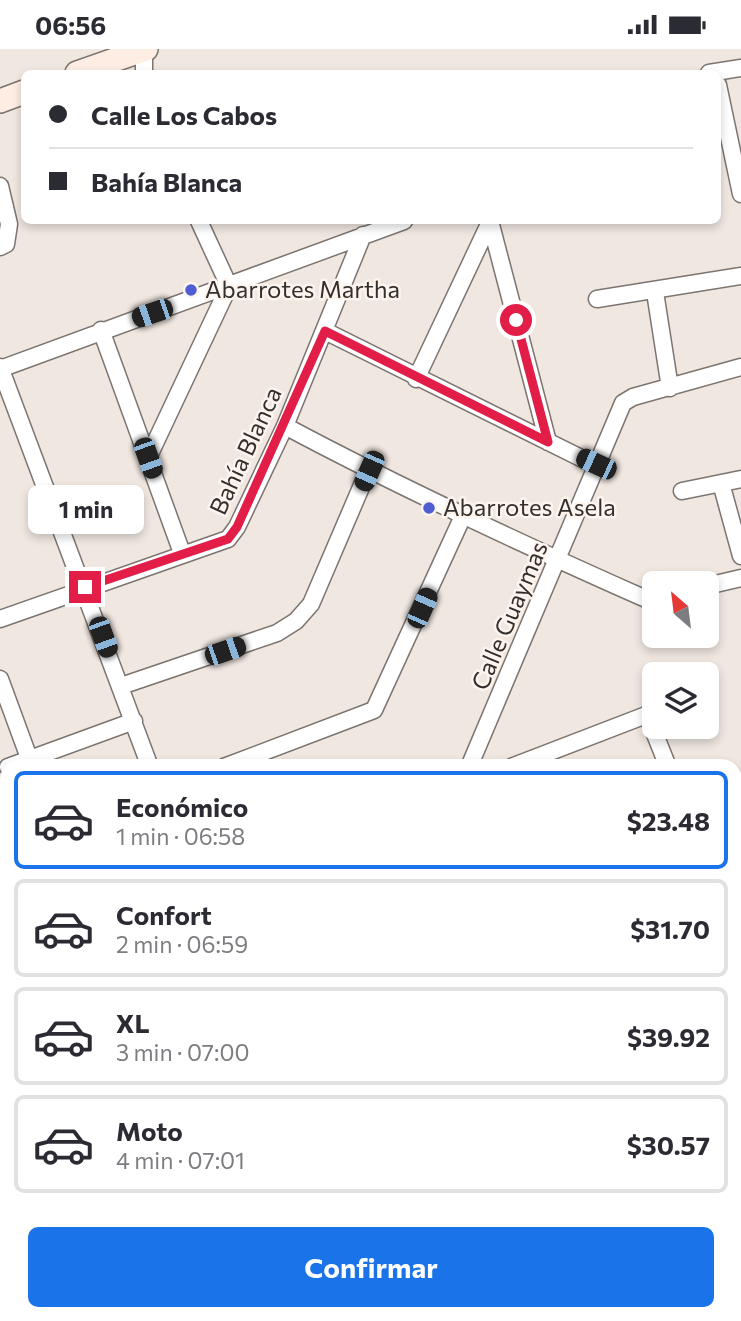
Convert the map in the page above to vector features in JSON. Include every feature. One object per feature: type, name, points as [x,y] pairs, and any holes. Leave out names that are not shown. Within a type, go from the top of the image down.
[{"type":"street","points":[[86,70],[145,49],[144,70]]},
{"type":"street","points":[[721,74],[741,68]]},
{"type":"street","points":[[0,101],[21,93]]},
{"type":"street","points":[[721,103],[737,164],[741,194]]},
{"type":"street","points":[[0,186],[9,224],[3,246]]},
{"type":"street","points":[[148,458],[229,286],[200,224]]},
{"type":"street","points":[[147,759],[85,587],[0,368],[395,224]]},
{"type":"street","points":[[416,379],[489,224]]},
{"type":"street","points":[[491,224],[548,442]]},
{"type":"street","name":"Bahía Blanca","points":[[0,619],[228,539],[237,527],[285,426],[363,235]]},
{"type":"street","points":[[597,299],[655,292],[741,276]]},
{"type":"street","points":[[655,292],[670,388]]},
{"type":"street","points":[[101,330],[182,553]]},
{"type":"street","points":[[325,331],[416,379],[596,464]]},
{"type":"street","name":"Calle Guaymas","points":[[473,759],[559,561],[596,464],[623,403],[634,397],[741,367]]},
{"type":"street","points":[[285,426],[369,471],[642,597]]},
{"type":"street","points":[[121,687],[277,633],[296,621],[311,604],[369,471]]},
{"type":"street","points":[[682,491],[741,479]]},
{"type":"street","points":[[721,483],[741,556]]},
{"type":"street","points":[[245,759],[374,710],[463,516]]},
{"type":"street","points":[[719,583],[741,578]]},
{"type":"street","points":[[0,679],[29,758],[134,721]]},
{"type":"street","points":[[532,759],[642,716]]},
{"type":"street","points":[[659,739],[665,759]]},
{"type":"place","name":"Abarrotes Martha","points":[[191,290]]},
{"type":"place","name":"Abarrotes Asela","points":[[429,508]]},
{"type":"route","points":[[85,587],[228,539],[237,527],[285,426],[325,331],[416,379],[548,442],[516,320]]}]
